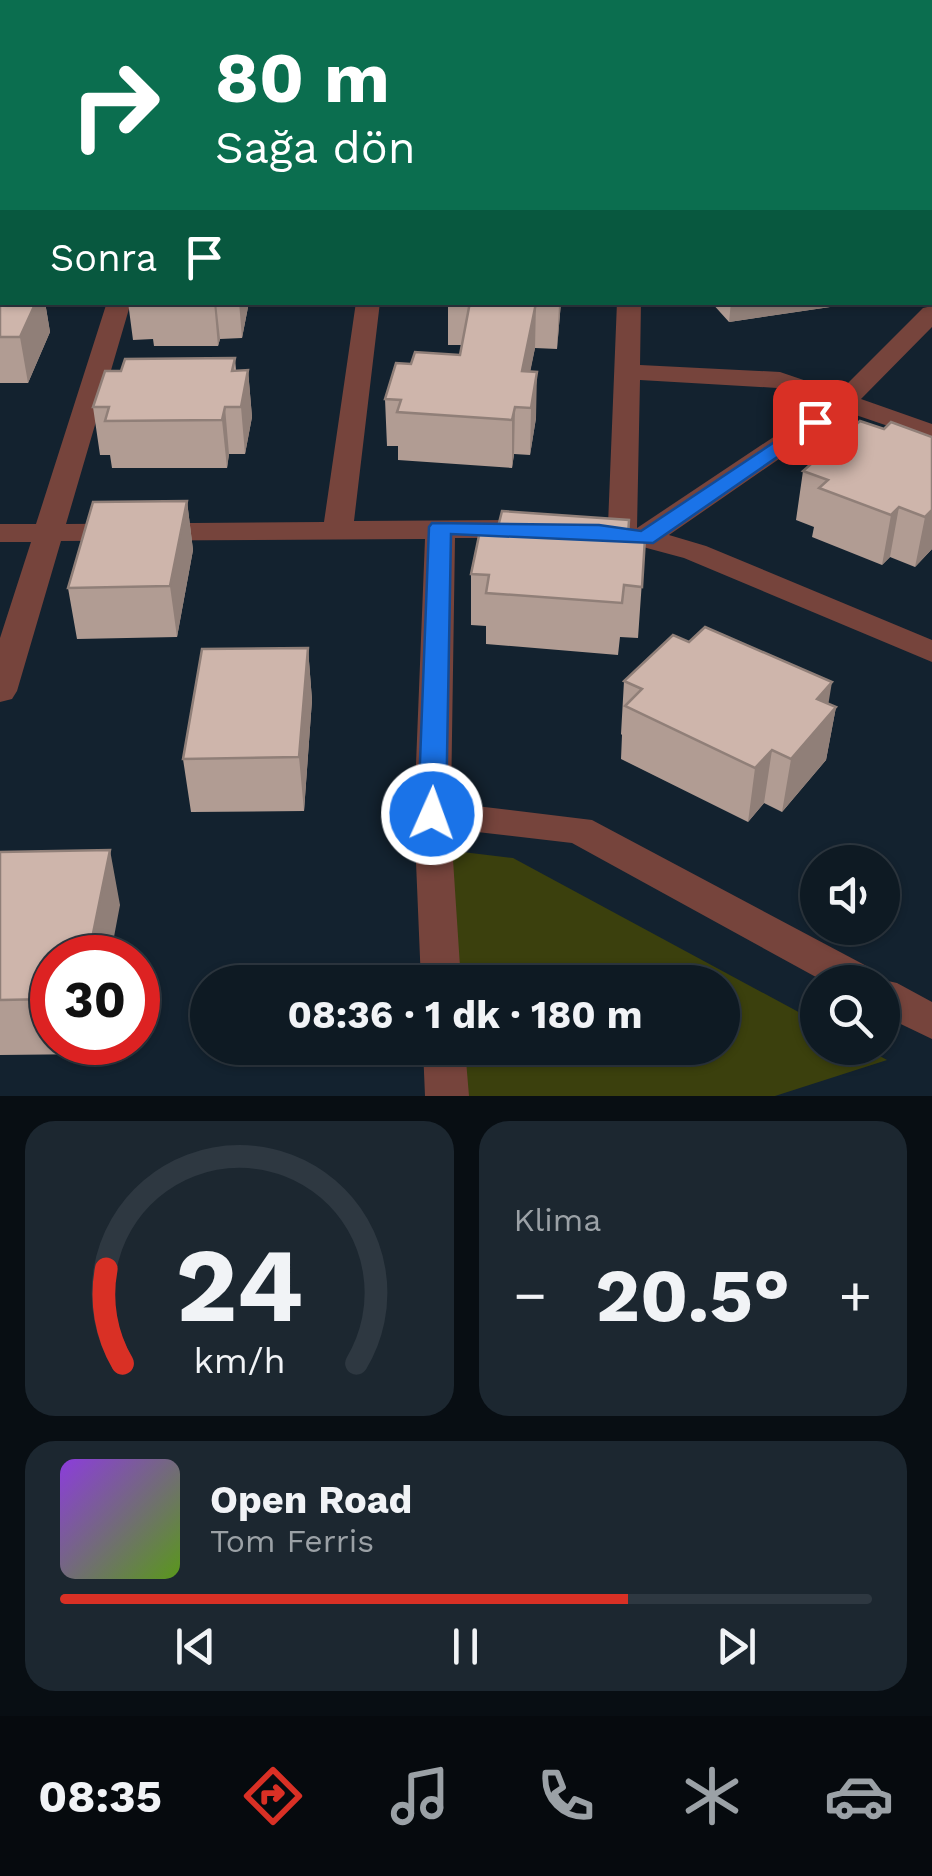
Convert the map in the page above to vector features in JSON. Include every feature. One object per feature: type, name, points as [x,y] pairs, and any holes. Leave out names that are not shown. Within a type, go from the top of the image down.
[{"type":"street","points":[[0,691],[118,305]]},
{"type":"street","points":[[338,528],[368,305]]},
{"type":"street","points":[[629,305],[627,372],[634,536]]},
{"type":"street","points":[[634,536],[844,402],[932,313]]},
{"type":"street","points":[[627,372],[780,380],[932,433]]},
{"type":"street","points":[[0,533],[440,527],[634,536],[695,552],[932,652]]},
{"type":"street","points":[[440,527],[432,814],[440,965]]},
{"type":"street","points":[[432,814],[579,830],[829,965]]},
{"type":"street","points":[[900,1005],[932,1022]]},
{"type":"street","points":[[445,1065],[447,1096]]},
{"type":"green space","points":[[438,849],[513,858],[711,965],[449,965]]},
{"type":"green space","points":[[740,980],[800,1013],[800,1065],[871,1065],[775,1096],[463,1096],[460,1065],[740,1065]]},
{"type":"building","points":[[0,305],[35,305],[20,337],[0,337]]},
{"type":"building","points":[[469,305],[536,305],[522,371],[537,372],[531,408],[515,407],[512,420],[397,412],[401,400],[385,399],[396,363],[411,364],[415,352],[460,355]]},
{"type":"building","points":[[235,358],[232,371],[248,370],[241,407],[225,407],[222,420],[105,421],[109,407],[93,407],[105,371],[121,371],[125,359]]},
{"type":"building","points":[[860,421],[884,429],[891,422],[932,437],[932,510],[925,517],[899,507],[891,515],[819,488],[828,480],[803,471]]},
{"type":"building","points":[[187,501],[170,586],[68,588],[93,502]]},
{"type":"building","points":[[502,511],[629,520],[628,536],[645,538],[642,587],[624,585],[622,603],[486,593],[489,575],[471,574],[481,526],[498,527]]},
{"type":"building","points":[[705,627],[832,682],[817,699],[836,707],[791,759],[772,750],[755,768],[625,706],[642,689],[624,681],[673,635],[689,642]]},
{"type":"building","points":[[308,648],[299,757],[183,759],[202,649]]},
{"type":"building","points":[[110,850],[93,935],[30,935],[30,999],[0,1000],[0,852]]},
{"type":"route","points":[[432,814],[440,527],[599,532],[645,538],[815,422]]}]
